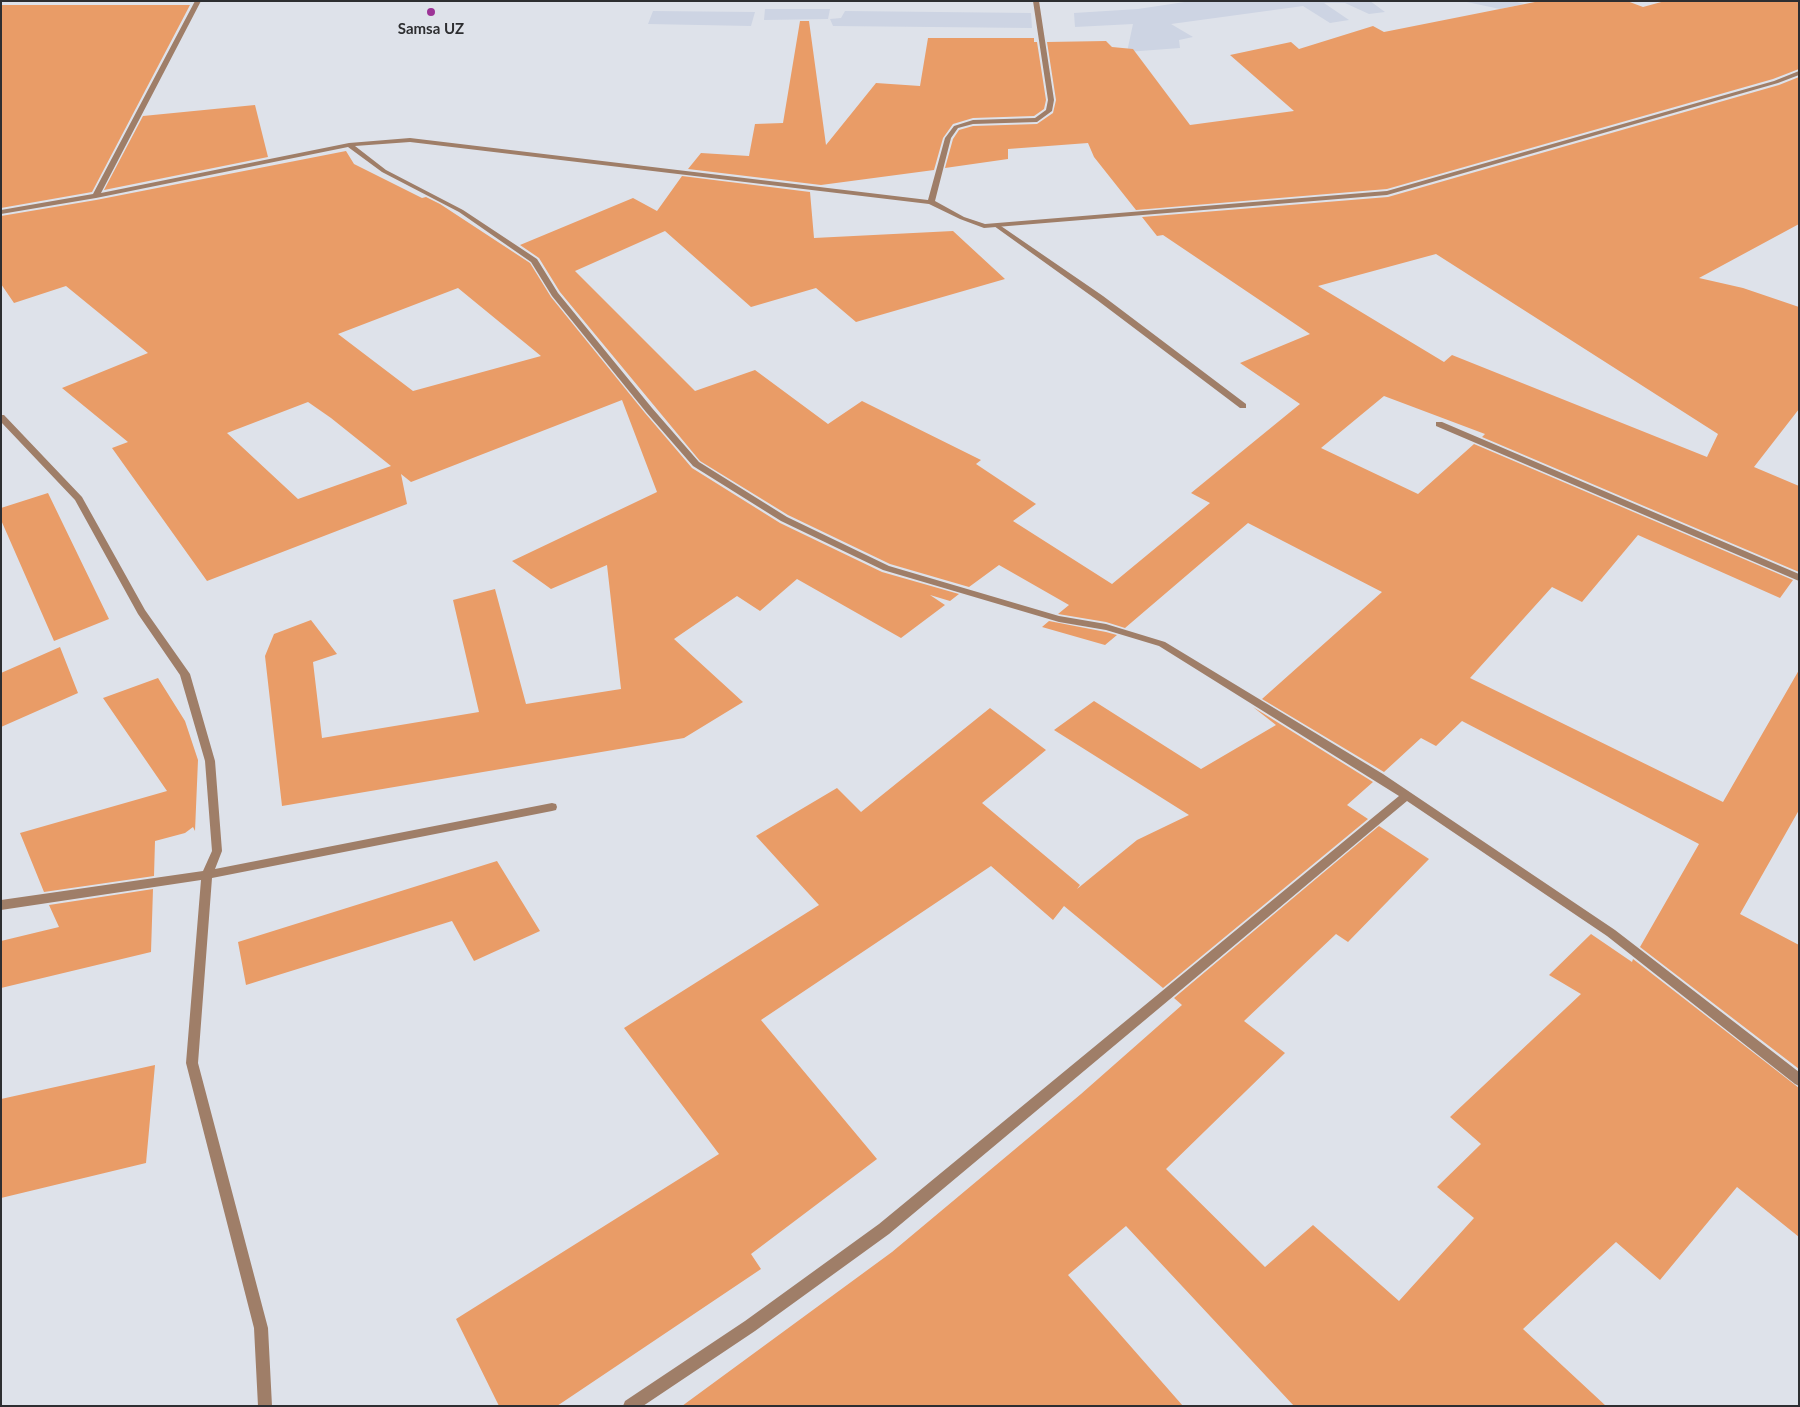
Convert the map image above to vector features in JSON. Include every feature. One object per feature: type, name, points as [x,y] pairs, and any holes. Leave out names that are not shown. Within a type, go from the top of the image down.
[{"type":"street","points":[[96,196],[198,1]]},
{"type":"street","points":[[931,202],[948,138],[956,127],[973,122],[1037,120],[1049,112],[1051,100],[1036,1]]},
{"type":"street","points":[[1,212],[96,196],[349,145],[410,140],[931,202],[962,218],[984,226],[1388,193],[1767,85],[1799,73]]},
{"type":"street","points":[[349,145],[384,170],[461,210],[534,260],[555,294],[649,410],[696,464],[784,519],[886,568],[1059,620],[1106,628],[1162,644],[1379,777],[1611,933],[1799,1080]]},
{"type":"street","points":[[996,225],[1100,298],[1243,406]]},
{"type":"street","points":[[1,417],[79,499],[140,612],[186,674],[210,761],[218,850],[206,875],[192,1064],[261,1328],[265,1406]]},
{"type":"street","points":[[1439,424],[1799,578]]},
{"type":"street","points":[[630,1406],[750,1326],[884,1229],[1406,796]]},
{"type":"street","points":[[1,905],[206,875],[552,807]]},
{"type":"shaded area","points":[[1191,1],[1370,1],[1385,12],[1369,14],[1345,3],[1324,3],[1349,20],[1330,23],[1303,6],[1171,24],[1193,37],[1179,40],[1180,48],[1127,52],[1133,24],[1075,27],[1074,13],[1138,9]]},
{"type":"shaded area","points":[[1462,1],[1513,1],[1524,4],[1500,9]]},
{"type":"shaded area","points":[[765,9],[830,9],[828,19],[764,20]]},
{"type":"shaded area","points":[[653,11],[755,12],[751,26],[648,24]]},
{"type":"shaded area","points":[[845,11],[1031,13],[1032,28],[833,26],[830,19],[841,18]]},
{"type":"building","points":[[1540,1],[1627,1],[1643,7],[1665,1],[1799,1],[1799,69],[1773,79],[1387,189],[1136,210],[1094,157],[1088,143],[1008,149],[1008,159],[945,168],[953,139],[959,130],[973,126],[1037,124],[1053,113],[1056,100],[1047,42],[1106,41],[1112,47],[1133,49],[1190,125],[1294,111],[1230,55],[1291,42],[1299,49],[1373,26],[1384,32]]},
{"type":"building","points":[[1,5],[190,5],[92,192],[1,208]]},
{"type":"building","points":[[800,21],[809,21],[826,145],[876,83],[920,86],[928,38],[1034,38],[1034,42],[1037,42],[1046,100],[1044,109],[1034,116],[973,118],[953,124],[943,138],[934,170],[821,185],[688,169],[701,153],[749,156],[755,124],[783,123]]},
{"type":"building","points":[[1799,77],[1799,224],[1699,278],[1743,288],[1799,307],[1799,409],[1754,467],[1799,486],[1799,572],[1482,437],[1485,434],[1384,396],[1321,448],[1418,494],[1474,444],[1793,580],[1780,598],[1638,535],[1582,602],[1552,587],[1470,678],[1723,802],[1799,670],[1799,810],[1740,914],[1799,945],[1799,1069],[1640,947],[1699,844],[1462,721],[1436,746],[1421,738],[1384,772],[1262,699],[1382,592],[1248,523],[1125,628],[1106,622],[1058,614],[1069,605],[999,565],[969,587],[890,564],[788,515],[700,461],[560,292],[539,258],[520,245],[633,198],[657,211],[682,176],[810,192],[814,238],[953,231],[1005,279],[856,322],[816,288],[751,307],[665,231],[575,271],[695,391],[755,370],[828,424],[862,401],[981,460],[976,464],[1036,504],[1013,521],[1112,584],[1210,503],[1191,493],[1300,404],[1240,363],[1310,334],[1163,235],[1157,236],[1142,217],[1388,197],[1779,85]],"holes":[[[1436,254],[1718,434],[1707,457],[1452,355],[1444,362],[1318,286]]]},
{"type":"building","points":[[255,105],[268,157],[104,190],[143,116]]},
{"type":"building","points":[[346,151],[354,164],[422,198],[426,197],[440,204],[530,263],[551,297],[692,468],[780,523],[882,572],[959,594],[950,601],[930,595],[945,605],[901,638],[797,579],[760,611],[737,596],[674,639],[743,702],[684,738],[282,806],[265,656],[274,634],[311,620],[337,654],[313,662],[322,738],[479,712],[453,600],[495,589],[526,704],[621,689],[607,565],[551,589],[512,561],[657,492],[622,400],[411,482],[401,474],[407,504],[207,581],[112,448],[128,442],[62,388],[148,353],[66,286],[14,303],[1,284],[1,216],[96,200]],"holes":[[[458,288],[541,356],[413,391],[338,334]],[[308,402],[331,418],[391,466],[298,499],[227,433]]]},
{"type":"building","points":[[48,493],[109,619],[54,641],[1,520],[1,508]]},
{"type":"building","points":[[1049,621],[1117,635],[1105,645],[1042,627]]},
{"type":"building","points":[[60,647],[78,693],[1,727],[1,673]]},
{"type":"building","points":[[158,678],[185,721],[198,760],[195,831],[193,827],[185,833],[155,841],[154,876],[44,892],[20,833],[167,791],[103,698]]},
{"type":"building","points":[[1094,701],[1201,769],[1276,725],[1253,707],[1373,782],[1347,805],[1368,819],[1163,988],[1064,906],[1053,920],[991,866],[761,1020],[877,1159],[751,1254],[761,1269],[557,1406],[499,1406],[456,1319],[719,1154],[624,1028],[819,905],[756,836],[837,788],[861,812],[990,708],[1046,750],[982,803],[1080,885],[1077,889],[1137,840],[1189,815],[1054,730]]},
{"type":"building","points":[[1379,826],[1429,859],[1348,942],[1336,934],[1244,1021],[1285,1053],[1166,1169],[1265,1267],[1313,1225],[1399,1301],[1474,1218],[1437,1187],[1481,1144],[1450,1117],[1581,994],[1549,975],[1591,934],[1632,962],[1633,959],[1799,1088],[1799,1237],[1737,1187],[1660,1280],[1616,1242],[1523,1329],[1606,1406],[1294,1406],[1126,1226],[1068,1275],[1183,1406],[682,1406],[892,1252],[1081,1094],[1182,1005],[1174,998]]},
{"type":"building","points":[[497,861],[540,931],[474,961],[452,921],[246,985],[238,942]]},
{"type":"building","points":[[153,889],[151,952],[1,988],[1,941],[59,927],[49,905]]},
{"type":"building","points":[[155,1065],[146,1163],[1,1198],[1,1099]]},
{"type":"place","name":"Samsa UZ","points":[[431,12]]}]
